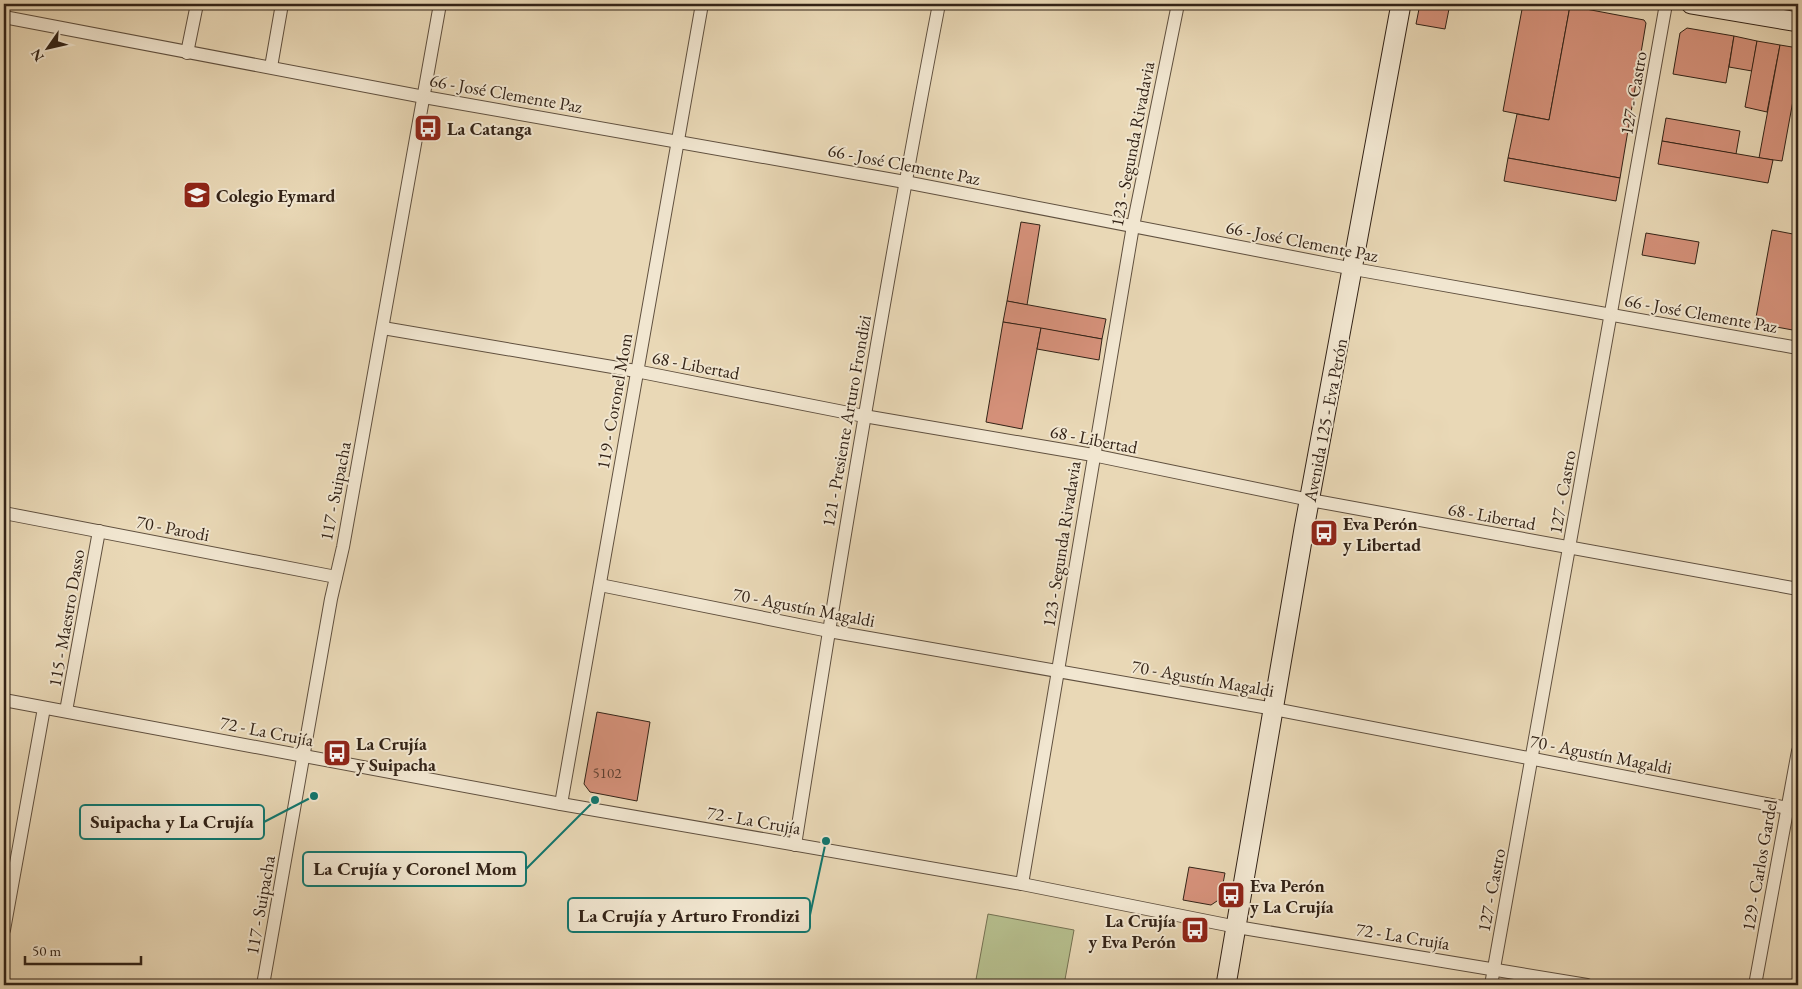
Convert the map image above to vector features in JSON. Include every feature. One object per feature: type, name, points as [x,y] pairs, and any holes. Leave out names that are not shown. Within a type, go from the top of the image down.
[{"type":"main road","name":"Avenida 125 - Eva Perón","points":[[1226,985],[1310,500],[1354,269],[1401,4]]},
{"type":"main road","points":[[1691,4],[1798,22]]},
{"type":"street","points":[[187,53],[197,4]]},
{"type":"street","points":[[271,67],[282,4]]},
{"type":"street","name":"117 - Suipacha","points":[[263,985],[424,97],[437,4]]},
{"type":"street","name":"119 - Coronel Mom","points":[[561,804],[702,4]]},
{"type":"street","name":"121 - Presiente Arturo Frondizi","points":[[795,845],[864,416],[905,182],[940,4]]},
{"type":"street","name":"123 - Segunda Rivadavia","points":[[1022,884],[1133,226],[1178,4]]},
{"type":"street","name":"127 - Castro","points":[[1491,985],[1533,759],[1666,4]]},
{"type":"street","name":"66 - José Clemente Paz","points":[[4,17],[424,97],[678,140],[905,182],[1354,269],[1798,348]]},
{"type":"street","name":"68 - Libertad","points":[[383,328],[636,371],[864,416],[1093,455],[1310,500],[1798,589]]},
{"type":"street","name":"70 - Parodi","points":[[4,514],[336,577]]},
{"type":"street","name":"115 - Maestro Dasso","points":[[66,711],[99,531]]},
{"type":"street","name":"70 - Agustín Magaldi","points":[[600,585],[829,631],[1274,709],[1793,809]]},
{"type":"street","name":"72 - La Crujía","points":[[4,700],[561,804],[1022,884],[1237,926],[1587,985]]},
{"type":"street","name":"115 - Maestro Dasso","points":[[4,930],[44,708]]},
{"type":"street","name":"129 - Carlos Gardel","points":[[1755,985],[1793,809],[1798,751]]},
{"type":"green space","points":[[988,914],[1074,930],[1064,985],[975,985]]},
{"type":"building","points":[[1420,4],[1450,4],[1445,29],[1416,24]]},
{"type":"building","points":[[1523,4],[1570,6],[1549,120],[1503,111]]},
{"type":"building","points":[[1570,6],[1644,20],[1646,23],[1620,178],[1508,158],[1517,114],[1549,120]]},
{"type":"building","points":[[1687,28],[1734,36],[1726,83],[1673,74],[1680,33]]},
{"type":"building","points":[[1734,36],[1757,41],[1752,71],[1729,67]]},
{"type":"building","points":[[1757,41],[1780,45],[1767,112],[1745,107]]},
{"type":"building","points":[[1780,45],[1798,48],[1798,73],[1782,161],[1759,158]]},
{"type":"building","points":[[1666,118],[1740,131],[1736,154],[1662,141]]},
{"type":"building","points":[[1662,141],[1773,160],[1768,183],[1658,164]]},
{"type":"building","points":[[1508,158],[1620,178],[1616,201],[1504,181]]},
{"type":"building","points":[[1021,222],[1040,225],[1027,305],[1007,301]]},
{"type":"building","points":[[1772,230],[1798,235],[1798,331],[1755,323]]},
{"type":"building","points":[[1646,233],[1699,242],[1695,264],[1642,255]]},
{"type":"building","points":[[1007,301],[1106,319],[1102,339],[1003,322]]},
{"type":"building","points":[[1003,322],[1041,328],[1022,429],[986,422]]},
{"type":"building","points":[[1041,328],[1102,339],[1099,360],[1037,349]]},
{"type":"building","points":[[597,712],[650,722],[637,801],[590,792],[584,784]]},
{"type":"building","points":[[1798,864],[1798,882],[1795,881]]},
{"type":"building","points":[[1189,867],[1225,873],[1220,899],[1211,905],[1183,900]]},
{"type":"place","name":"La Catanga","points":[[428,128]]},
{"type":"place","name":"Colegio Eymard","points":[[197,195]]},
{"type":"place","name":"Eva Perón y Libertad","points":[[1324,533]]},
{"type":"place","name":"La Crujía y Suipacha","points":[[337,753]]},
{"type":"place","name":"Suipacha y La Crujía","points":[[314,796]]},
{"type":"place","name":"La Crujía y Coronel Mom","points":[[595,800]]},
{"type":"place","name":"La Crujía y Arturo Frondizi","points":[[826,841]]},
{"type":"place","name":"Eva Perón y La Crujía","points":[[1231,895]]},
{"type":"place","name":"La Crujía y Eva Perón","points":[[1195,930]]}]
